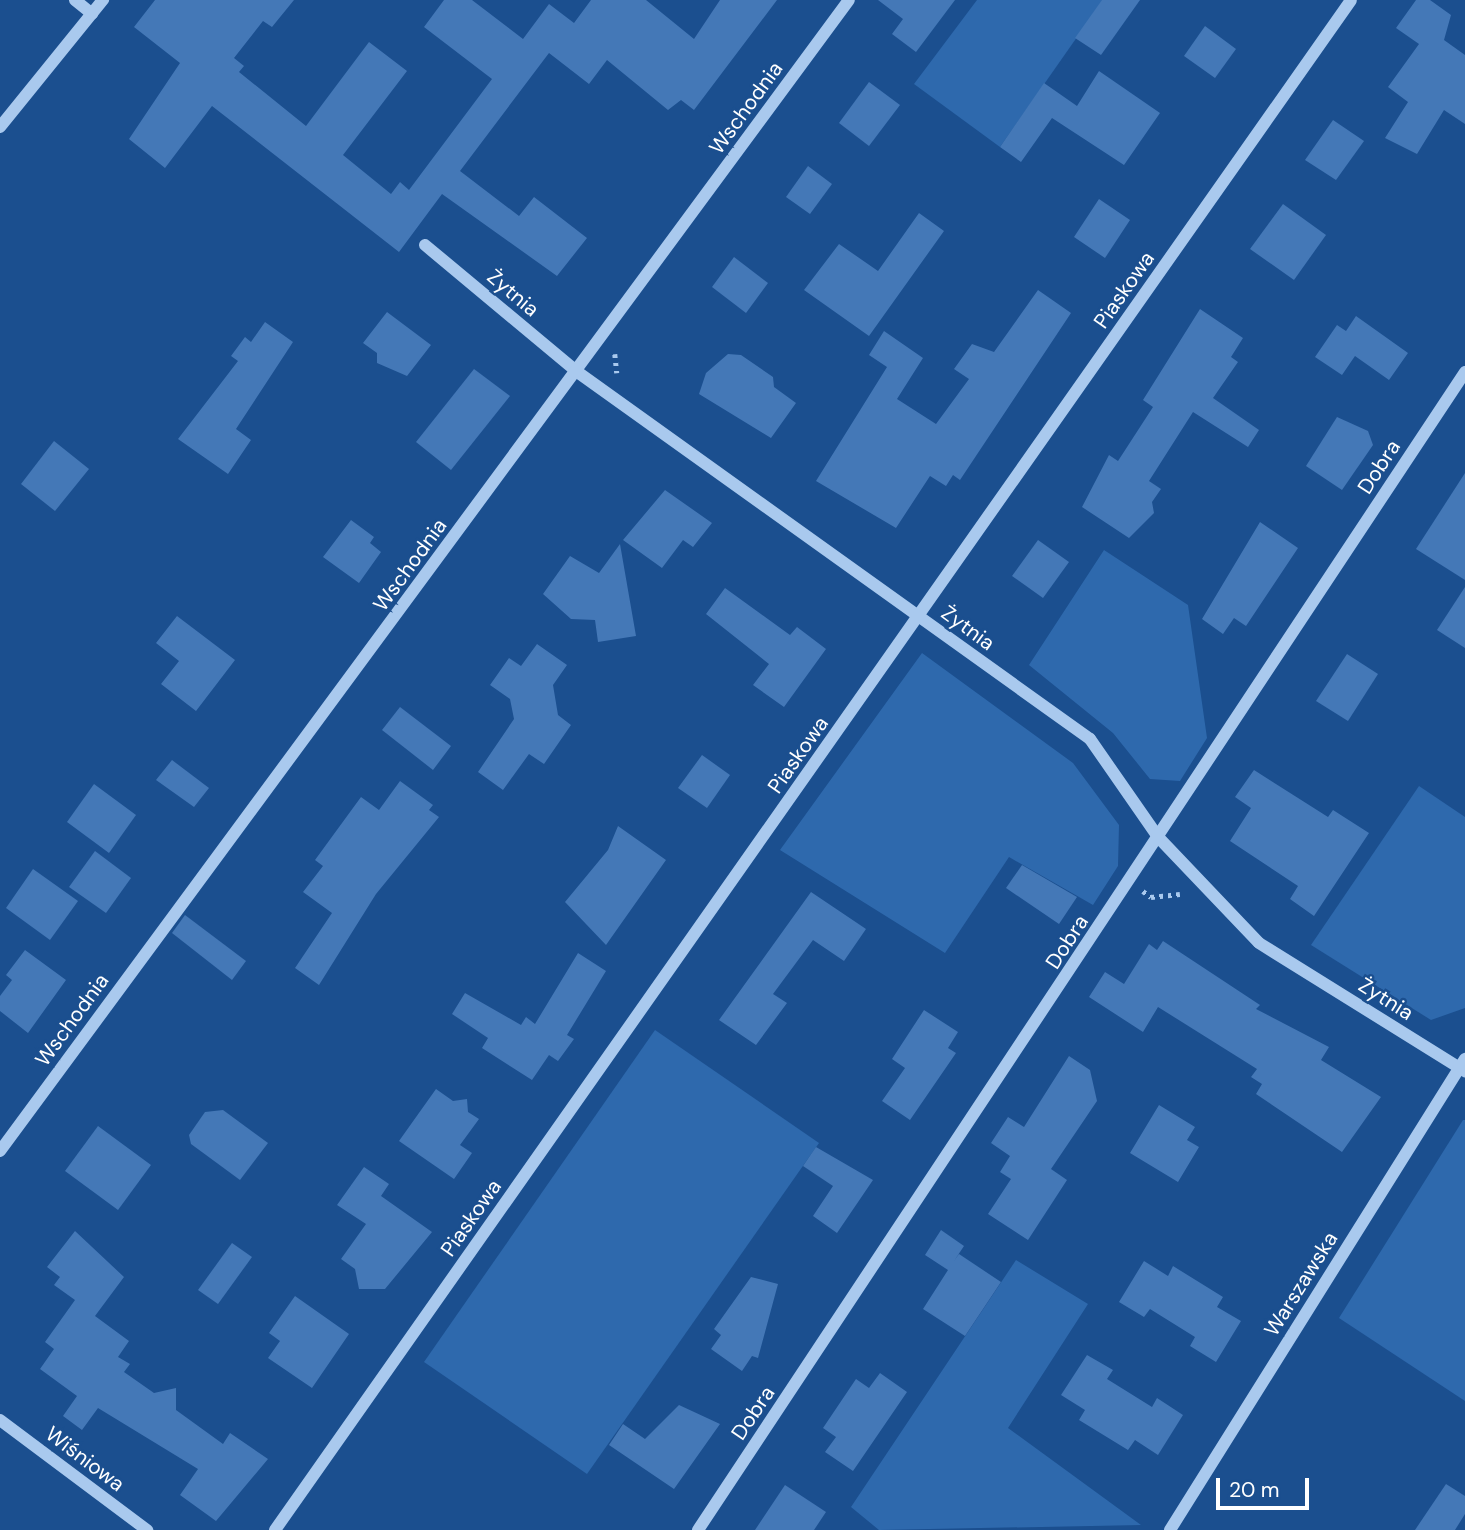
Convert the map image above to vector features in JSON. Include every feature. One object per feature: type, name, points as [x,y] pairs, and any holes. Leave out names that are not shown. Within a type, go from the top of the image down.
[{"type":"street","points":[[75,0],[92,14]]},
{"type":"street","points":[[0,127],[103,0]]},
{"type":"street","name":"Wschodnia","points":[[0,1151],[849,0]]},
{"type":"street","name":"Piaskowa","points":[[275,1530],[1352,0]]},
{"type":"street","name":"Żytnia","points":[[425,245],[576,371],[1090,739],[1158,837],[1259,943],[1463,1066]]},
{"type":"street","name":"Dobra","points":[[698,1530],[1465,372]]},
{"type":"street","name":"Warszawska","points":[[1170,1530],[1463,1066]]},
{"type":"street","name":"Wiśniowa","points":[[0,1420],[147,1530]]},
{"type":"path","points":[[615,353],[623,380]]},
{"type":"shaded area","points":[[977,0],[1103,0],[1000,147],[914,84]]},
{"type":"shaded area","points":[[1104,550],[1188,605],[1207,738],[1180,781],[1150,779],[1113,733],[1029,665]]},
{"type":"shaded area","points":[[922,653],[1073,763],[1119,825],[1118,866],[1093,905],[1009,857],[945,953],[780,850]]},
{"type":"shaded area","points":[[1419,786],[1465,817],[1465,1008],[1431,1020],[1311,945]]},
{"type":"shaded area","points":[[655,1030],[819,1143],[587,1474],[424,1362]]},
{"type":"shaded area","points":[[1465,1120],[1465,1401],[1339,1318]]},
{"type":"shaded area","points":[[1016,1260],[1088,1304],[1008,1428],[1141,1525],[879,1530],[851,1507]]},
{"type":"building","points":[[155,0],[294,0],[272,27],[263,21],[234,58],[244,66],[239,72],[306,126],[369,42],[407,71],[343,155],[391,194],[400,182],[409,190],[492,79],[424,27],[444,0],[472,0],[523,39],[549,4],[574,23],[591,0],[646,0],[694,39],[720,0],[777,0],[694,110],[681,100],[668,110],[607,60],[589,84],[549,53],[460,171],[519,216],[534,197],[587,238],[557,276],[442,194],[399,252],[212,106],[165,168],[129,139],[180,63],[134,27]]},
{"type":"building","points":[[878,0],[955,0],[916,52],[892,34],[903,19]]},
{"type":"building","points":[[1102,0],[1140,0],[1101,55],[1075,38]]},
{"type":"building","points":[[1416,0],[1430,0],[1451,15],[1444,40],[1465,55],[1465,124],[1444,110],[1417,154],[1385,138],[1408,102],[1388,87],[1419,44],[1396,28]]},
{"type":"building","points":[[1205,26],[1236,49],[1215,78],[1184,56]]},
{"type":"building","points":[[1099,71],[1160,113],[1124,165],[1052,118],[1021,162],[1000,147],[1044,83],[1077,106]]},
{"type":"building","points":[[869,82],[900,105],[869,146],[839,123]]},
{"type":"building","points":[[1333,120],[1364,141],[1336,180],[1305,160]]},
{"type":"building","points":[[808,166],[832,184],[810,214],[786,197]]},
{"type":"building","points":[[1099,199],[1130,220],[1105,258],[1074,237]]},
{"type":"building","points":[[1283,204],[1326,235],[1294,280],[1250,249]]},
{"type":"building","points":[[919,213],[944,231],[869,336],[804,290],[839,244],[878,271]]},
{"type":"building","points":[[734,257],[768,283],[746,313],[712,287]]},
{"type":"building","points":[[1038,290],[1071,313],[960,480],[953,475],[946,486],[930,476],[896,528],[816,481],[887,367],[869,355],[884,331],[923,358],[897,399],[936,424],[969,379],[954,369],[972,344],[994,352]]},
{"type":"building","points":[[1200,309],[1243,338],[1231,357],[1238,362],[1213,398],[1259,430],[1248,447],[1193,412],[1149,481],[1161,489],[1152,502],[1154,513],[1129,538],[1082,507],[1109,455],[1118,461],[1153,407],[1143,400]]},
{"type":"building","points":[[387,312],[431,345],[407,376],[377,363],[377,353],[363,343]]},
{"type":"building","points":[[1356,316],[1408,353],[1389,380],[1355,356],[1342,375],[1315,357],[1337,325],[1346,331]]},
{"type":"building","points":[[265,322],[293,342],[236,429],[251,440],[228,474],[178,439],[238,361],[231,356],[245,337],[251,342]]},
{"type":"building","points":[[728,354],[741,355],[773,377],[774,387],[796,403],[771,438],[699,394],[706,373]]},
{"type":"building","points":[[474,369],[510,396],[451,470],[416,442]]},
{"type":"building","points":[[1337,417],[1368,431],[1373,445],[1342,490],[1306,466]]},
{"type":"building","points":[[54,441],[89,469],[55,511],[21,484]]},
{"type":"building","points":[[1465,473],[1465,580],[1416,549]]},
{"type":"building","points":[[665,490],[712,523],[693,547],[683,540],[662,568],[623,540]]},
{"type":"building","points":[[351,520],[374,537],[370,543],[381,552],[359,583],[323,557]]},
{"type":"building","points":[[1260,522],[1298,548],[1246,626],[1234,618],[1223,634],[1202,619]]},
{"type":"building","points":[[1038,540],[1069,562],[1043,598],[1012,576]]},
{"type":"building","points":[[620,544],[636,636],[598,642],[595,620],[571,619],[543,594],[570,556],[599,573]]},
{"type":"building","points":[[1465,587],[1465,648],[1437,630]]},
{"type":"building","points":[[725,588],[790,635],[797,627],[826,649],[784,707],[753,685],[769,664],[706,614]]},
{"type":"building","points":[[177,616],[235,660],[196,711],[161,684],[179,661],[156,643]]},
{"type":"building","points":[[537,644],[567,665],[553,685],[558,715],[571,725],[544,764],[529,754],[503,790],[478,772],[514,719],[510,699],[490,685],[509,658],[521,666]]},
{"type":"building","points":[[1347,654],[1378,674],[1348,721],[1316,701]]},
{"type":"building","points":[[400,707],[451,746],[433,770],[382,730]]},
{"type":"building","points":[[702,755],[730,775],[707,808],[678,788]]},
{"type":"building","points":[[172,760],[209,788],[194,807],[156,780]]},
{"type":"building","points":[[1254,770],[1328,817],[1333,810],[1369,833],[1314,916],[1290,899],[1298,886],[1230,841],[1251,808],[1235,797]]},
{"type":"building","points":[[400,781],[433,805],[429,810],[439,817],[376,894],[319,985],[295,968],[332,913],[303,892],[323,866],[315,860],[361,797],[379,810]]},
{"type":"building","points":[[94,784],[136,815],[109,853],[67,822]]},
{"type":"building","points":[[618,826],[666,860],[606,945],[565,902],[608,850]]},
{"type":"building","points":[[95,851],[131,878],[106,913],[69,887]]},
{"type":"building","points":[[1022,865],[1077,897],[1059,924],[1006,888]]},
{"type":"building","points":[[33,869],[78,901],[50,940],[6,908]]},
{"type":"building","points":[[811,892],[866,929],[844,961],[813,940],[773,994],[787,1003],[756,1045],[719,1020]]},
{"type":"building","points":[[185,915],[246,961],[232,980],[172,933]]},
{"type":"building","points":[[1163,941],[1260,1005],[1256,1009],[1329,1047],[1321,1060],[1381,1097],[1342,1152],[1256,1094],[1262,1084],[1251,1077],[1257,1069],[1158,1007],[1143,1032],[1089,997],[1105,972],[1124,984],[1149,944],[1157,950]]},
{"type":"building","points":[[25,950],[66,980],[28,1033],[0,1011],[0,996],[12,980],[6,975]]},
{"type":"building","points":[[578,953],[606,971],[567,1035],[574,1039],[558,1061],[549,1055],[532,1080],[482,1048],[488,1038],[452,1014],[465,993],[521,1025],[526,1017],[535,1024]]},
{"type":"building","points":[[924,1010],[958,1032],[948,1048],[956,1053],[910,1120],[882,1101],[905,1068],[892,1059]]},
{"type":"building","points":[[1069,1056],[1090,1070],[1097,1101],[1051,1169],[1067,1180],[1028,1240],[988,1214],[1011,1179],[1000,1172],[1010,1156],[991,1143],[1008,1117],[1024,1127]]},
{"type":"building","points":[[436,1089],[453,1101],[467,1099],[468,1112],[479,1119],[460,1145],[472,1153],[454,1179],[399,1141]]},
{"type":"building","points":[[1159,1105],[1195,1127],[1187,1140],[1199,1147],[1178,1182],[1130,1153]]},
{"type":"building","points":[[223,1110],[268,1143],[240,1180],[191,1144],[189,1135],[205,1112]]},
{"type":"building","points":[[98,1126],[151,1165],[118,1210],[65,1171]]},
{"type":"building","points":[[816,1147],[873,1180],[837,1233],[813,1216],[833,1186],[803,1166]]},
{"type":"building","points":[[364,1167],[389,1184],[381,1196],[432,1232],[385,1289],[359,1289],[355,1269],[341,1259],[366,1224],[337,1205]]},
{"type":"building","points":[[941,1230],[964,1246],[954,1261],[959,1254],[1001,1282],[965,1336],[923,1309],[948,1270],[925,1255]]},
{"type":"building","points":[[75,1231],[124,1277],[95,1316],[129,1341],[118,1357],[130,1364],[124,1372],[154,1393],[176,1388],[176,1410],[223,1444],[230,1433],[268,1459],[216,1521],[180,1495],[198,1469],[98,1408],[82,1430],[63,1416],[77,1396],[40,1369],[54,1349],[45,1342],[75,1300],[54,1285],[60,1277],[47,1267]]},
{"type":"building","points":[[232,1243],[252,1257],[218,1304],[198,1290]]},
{"type":"building","points":[[1144,1261],[1168,1276],[1173,1266],[1223,1297],[1217,1307],[1241,1321],[1216,1362],[1190,1346],[1195,1337],[1150,1309],[1144,1317],[1119,1302]]},
{"type":"building","points":[[751,1277],[778,1284],[758,1358],[752,1356],[742,1371],[711,1349],[721,1335],[714,1329]]},
{"type":"building","points":[[295,1296],[349,1334],[312,1388],[268,1358],[280,1341],[269,1333]]},
{"type":"building","points":[[1087,1355],[1113,1370],[1107,1379],[1152,1407],[1157,1398],[1183,1415],[1158,1455],[1135,1440],[1128,1450],[1079,1420],[1085,1410],[1061,1395]]},
{"type":"building","points":[[880,1373],[907,1392],[853,1471],[825,1452],[836,1437],[823,1428],[856,1379],[869,1388]]},
{"type":"building","points":[[679,1405],[720,1424],[674,1489],[609,1445],[623,1424],[645,1439]]},
{"type":"building","points":[[1446,1484],[1465,1496],[1465,1514],[1455,1530],[1415,1530]]},
{"type":"building","points":[[785,1485],[826,1512],[814,1530],[755,1530]]}]
